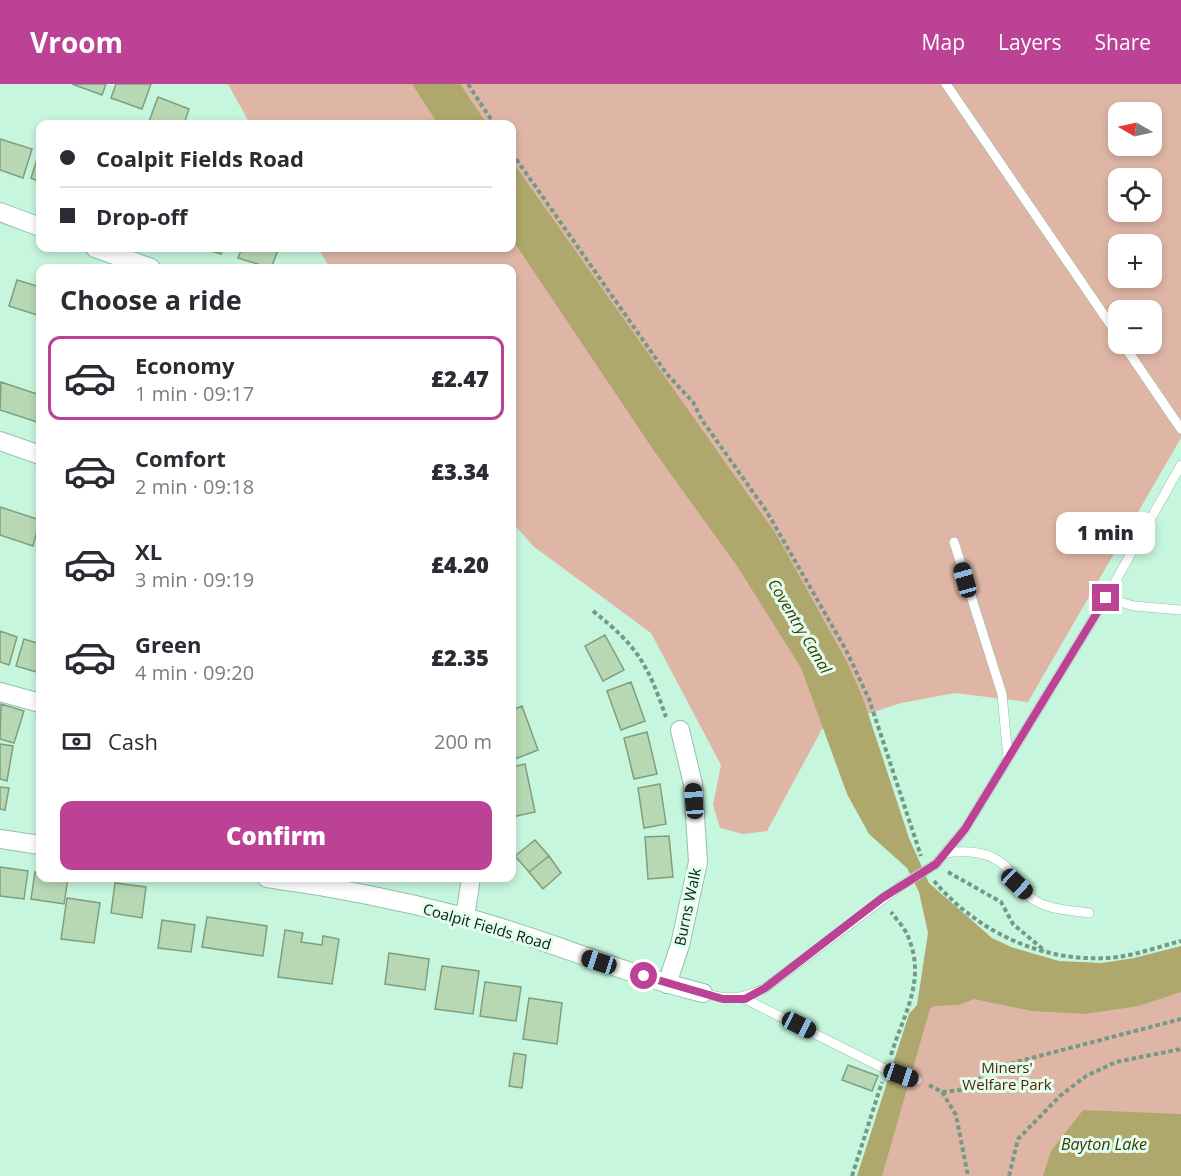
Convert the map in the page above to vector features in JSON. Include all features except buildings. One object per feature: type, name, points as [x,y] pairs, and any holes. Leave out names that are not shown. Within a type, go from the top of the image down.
[{"type":"street","points":[[0,212],[36,226]]},
{"type":"street","points":[[106,252],[140,264]]},
{"type":"street","points":[[0,441],[36,454]]},
{"type":"street","points":[[0,692],[36,702]]},
{"type":"street","name":"Burns Walk","points":[[667,984],[680,945],[698,862],[693,784],[680,730]]},
{"type":"street","points":[[0,839],[36,844]]},
{"type":"street","name":"Coalpit Fields Road","points":[[298,882],[328,886],[465,917],[667,984],[703,993]]},
{"type":"street","points":[[465,917],[470,882]]},
{"type":"lane","points":[[946,84],[1108,321]]},
{"type":"lane","points":[[1131,354],[1181,429]]},
{"type":"lane","points":[[745,999],[765,988],[882,898],[936,864],[965,829],[1106,598],[1181,465]]},
{"type":"lane","points":[[954,542],[1002,694],[1008,758]]},
{"type":"lane","points":[[1106,598],[1134,606],[1181,610]]},
{"type":"lane","points":[[945,853],[972,851],[990,858],[1006,867],[1017,884],[1034,900],[1050,907],[1089,913]]},
{"type":"lane","points":[[703,993],[723,999],[745,999],[886,1068],[917,1080]]},
{"type":"path","points":[[468,84],[491,120]]},
{"type":"path","points":[[516,159],[666,373],[693,402],[702,420],[767,512],[820,601],[868,699],[924,864]]},
{"type":"path","points":[[593,611],[636,649],[653,680],[669,727],[680,730]]},
{"type":"path","points":[[936,864],[1001,902],[1013,924],[1048,953]]},
{"type":"path","points":[[930,874],[935,883],[990,929],[1020,944],[1048,953],[1072,958],[1121,957],[1181,940]]},
{"type":"path","points":[[852,1176],[901,1020],[914,997],[916,974],[909,938],[882,898]]},
{"type":"path","points":[[942,1092],[960,1089],[1001,1066],[1181,1018]]},
{"type":"path","points":[[1009,1176],[1018,1139],[1060,1096],[1086,1076],[1116,1062],[1181,1049]]},
{"type":"path","points":[[917,1080],[942,1092],[956,1116],[968,1176]]},
{"type":"green space","points":[[228,84],[1181,84],[1181,438],[1028,702],[955,693],[901,703],[822,729],[767,831],[743,834],[720,828],[713,805],[721,765],[651,633],[533,546],[516,527],[516,264],[328,264],[320,252],[516,252],[516,120],[248,120]]},
{"type":"green space","name":"Miners' Welfare Park","points":[[1181,970],[1181,1176],[870,1176],[937,985]]},
{"type":"water","points":[[412,84],[460,84],[484,120],[435,120]]},
{"type":"water","name":"Coventry Canal","points":[[516,167],[776,534],[846,660],[863,698],[909,838],[929,883],[992,938],[1011,947],[1059,961],[1102,963],[1134,958],[1181,946],[1181,992],[1139,1006],[1084,1014],[1031,1011],[974,999],[959,1005],[934,1006],[930,1009],[882,1176],[857,1176],[909,1014],[917,1005],[928,933],[919,892],[907,868],[869,834],[847,794],[801,668],[737,566],[654,451],[516,245]]},
{"type":"water","name":"Bayton Lake","points":[[1083,1110],[1181,1114],[1181,1176],[1043,1176],[1051,1151]]},
{"type":"route","points":[[644,976],[723,999],[745,999],[765,988],[882,898],[936,864],[965,829],[1106,598]]}]
